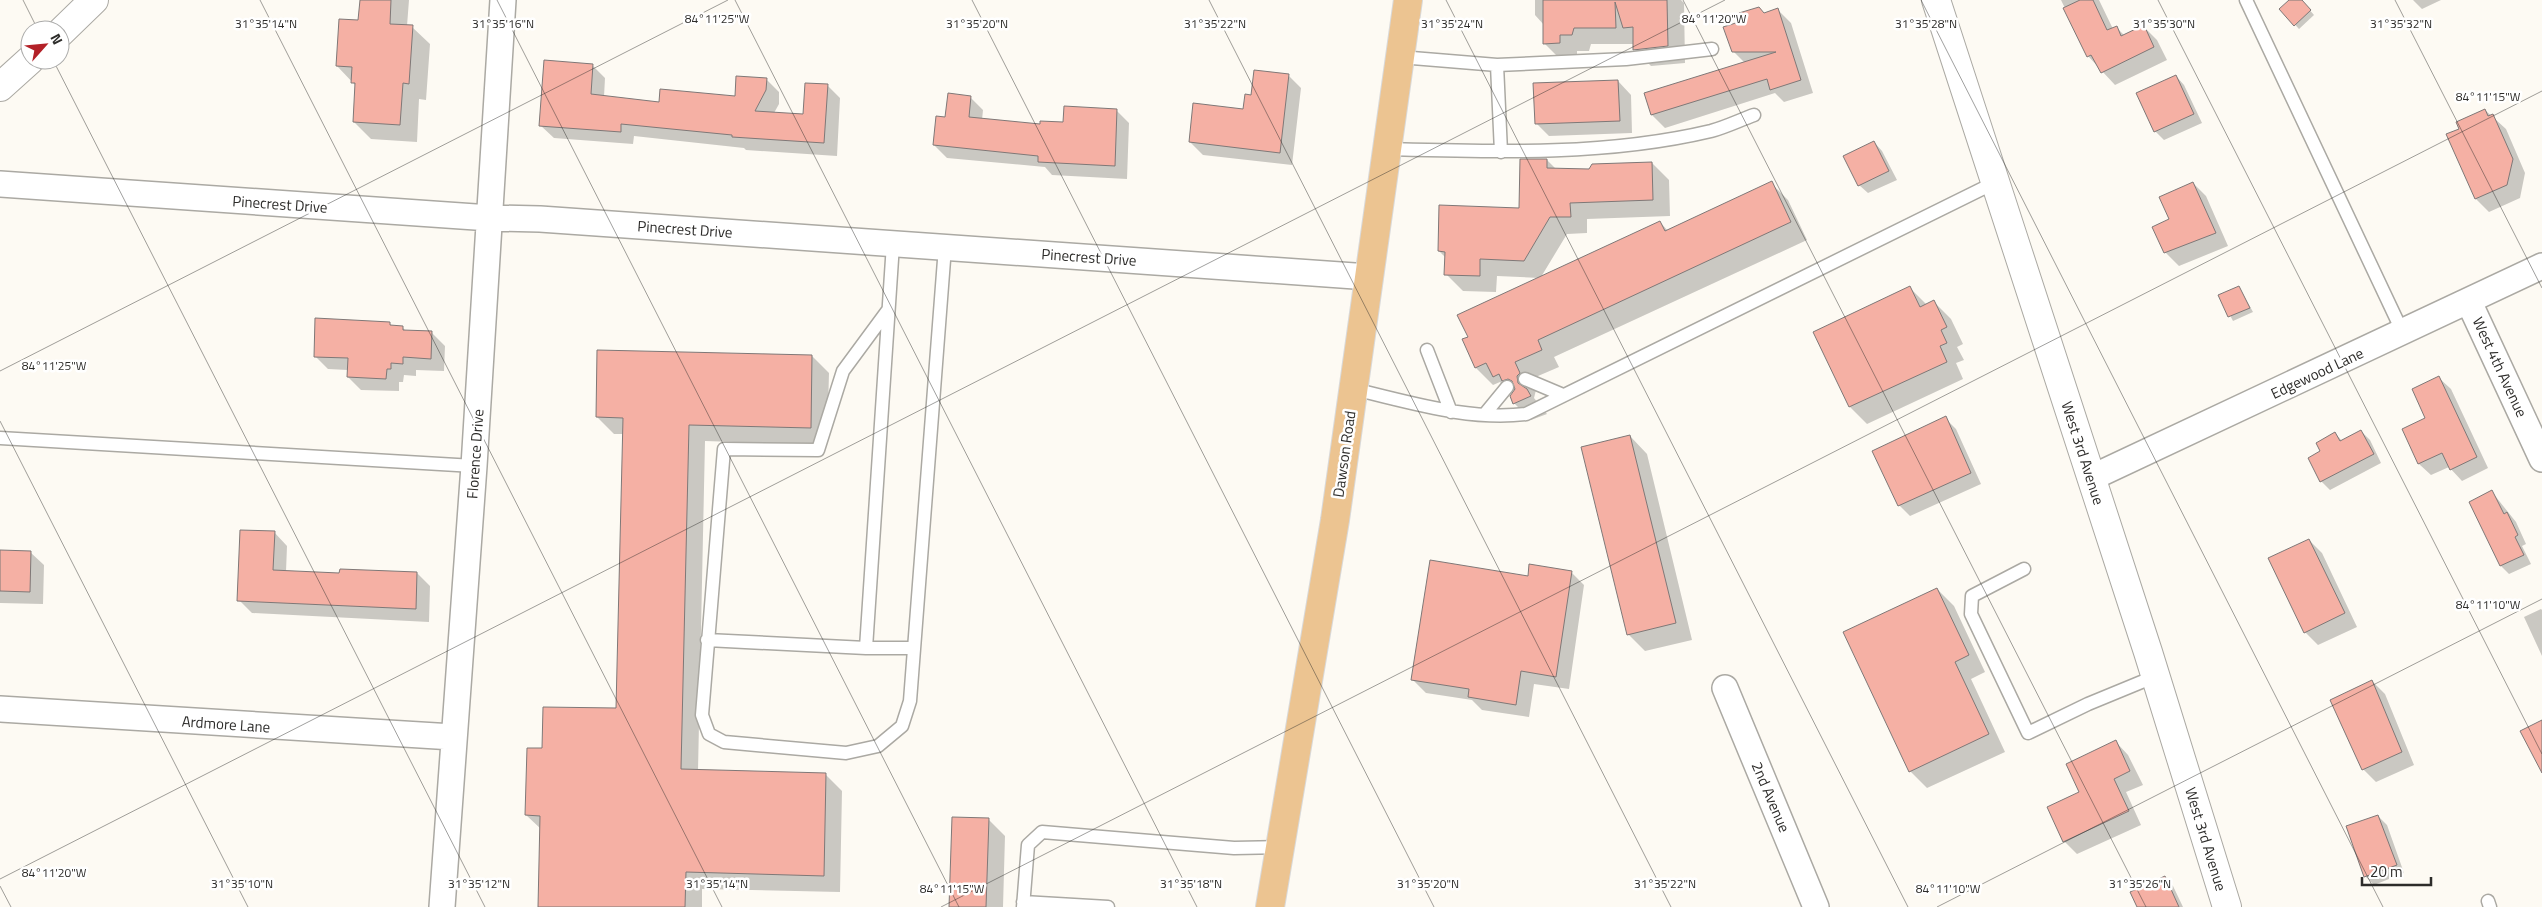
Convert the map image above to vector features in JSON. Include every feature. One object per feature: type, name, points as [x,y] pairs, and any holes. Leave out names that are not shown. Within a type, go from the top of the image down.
[{"type":"main road","name":"Dawson Road","points":[[1270,907],[1335,520],[1408,0]]},
{"type":"street","points":[[70,23],[94,0]]},
{"type":"street","name":"Florence Drive","points":[[442,907],[474,466],[503,0]]},
{"type":"street","name":"West 3rd Avenue","points":[[1936,0],[2156,676],[2227,907]]},
{"type":"street","points":[[0,87],[20,69]]},
{"type":"street","name":"Pinecrest Drive","points":[[0,184],[1369,277]]},
{"type":"street","name":"Edgewood Lane","points":[[2091,478],[2469,302],[2542,266]]},
{"type":"street","name":"West 4th Avenue","points":[[2469,302],[2490,343],[2542,459]]},
{"type":"street","name":"2nd Avenue","points":[[1725,688],[1816,907]]},
{"type":"street","name":"Ardmore Lane","points":[[0,709],[453,737]]},
{"type":"lane","points":[[2246,0],[2403,333]]},
{"type":"lane","points":[[1400,57],[1497,65],[1626,59],[1712,49]]},
{"type":"lane","points":[[1497,65],[1501,152]]},
{"type":"lane","points":[[1387,149],[1501,152],[1631,145],[1713,130],[1754,115]]},
{"type":"lane","points":[[1353,390],[1450,412],[1503,417],[1526,414],[1996,182]]},
{"type":"lane","points":[[866,648],[893,244]]},
{"type":"lane","points":[[888,310],[843,371],[818,450],[724,449],[702,715],[708,734],[724,742],[846,754],[878,746],[902,726],[910,701],[944,247]]},
{"type":"lane","points":[[1427,350],[1450,412]]},
{"type":"lane","points":[[1525,379],[1563,395]]},
{"type":"lane","points":[[1484,415],[1507,387]]},
{"type":"lane","points":[[0,438],[474,466]]},
{"type":"lane","points":[[2024,569],[1972,596],[1972,614],[2028,733],[2088,704],[2156,676]]},
{"type":"lane","points":[[707,640],[866,648],[914,648]]},
{"type":"lane","points":[[1108,907],[1023,904],[1028,844],[1042,832],[1234,848],[1280,847]]},
{"type":"building","points":[[360,0],[391,0],[390,24],[413,25],[409,84],[403,83],[400,125],[353,122],[355,83],[351,83],[352,67],[336,66],[339,19],[358,20]]},
{"type":"building","points":[[1543,0],[1667,0],[1668,46],[1633,50],[1633,27],[1623,28],[1615,2],[1616,28],[1574,28],[1572,35],[1560,35],[1560,43],[1543,44]]},
{"type":"building","points":[[2080,0],[2093,0],[2107,30],[2117,26],[2121,36],[2144,25],[2154,47],[2101,73],[2091,55],[2087,57],[2063,8]]},
{"type":"building","points":[[2289,0],[2302,0],[2311,10],[2294,26],[2279,9]]},
{"type":"building","points":[[1759,7],[1764,13],[1778,8],[1801,80],[1770,90],[1767,79],[1651,115],[1644,93],[1776,52],[1732,52],[1723,27],[1742,21],[1739,13]]},
{"type":"building","points":[[544,60],[593,64],[591,94],[659,102],[660,89],[735,96],[736,76],[767,78],[766,90],[755,111],[803,114],[805,83],[828,84],[824,143],[732,137],[732,135],[621,124],[621,132],[539,126]]},
{"type":"building","points":[[1254,70],[1289,74],[1280,153],[1189,142],[1193,103],[1243,109],[1245,94],[1251,95]]},
{"type":"building","points":[[2176,75],[2194,114],[2154,132],[2136,93]]},
{"type":"building","points":[[1618,80],[1620,121],[1535,124],[1533,83]]},
{"type":"building","points":[[948,93],[971,96],[969,117],[1040,124],[1040,121],[1063,122],[1064,106],[1117,109],[1115,166],[1038,162],[1038,156],[933,145],[936,116],[945,117]]},
{"type":"building","points":[[2485,109],[2488,116],[2493,114],[2513,159],[2507,185],[2475,199],[2446,134],[2459,129],[2456,122]]},
{"type":"building","points":[[1874,141],[1889,171],[1858,186],[1843,156]]},
{"type":"building","points":[[1520,159],[1547,159],[1547,168],[1589,169],[1592,164],[1652,162],[1653,200],[1570,203],[1571,217],[1550,217],[1524,261],[1480,259],[1480,276],[1444,275],[1445,252],[1438,251],[1439,205],[1519,208]]},
{"type":"building","points":[[1772,181],[1791,222],[1538,340],[1542,350],[1515,362],[1520,373],[1517,376],[1518,383],[1527,389],[1531,396],[1513,404],[1510,396],[1515,389],[1512,381],[1508,379],[1502,381],[1499,374],[1493,377],[1486,363],[1475,368],[1462,339],[1468,337],[1457,315],[1660,221],[1665,231]]},
{"type":"building","points":[[2193,182],[2216,233],[2164,253],[2152,227],[2169,219],[2159,197]]},
{"type":"building","points":[[1910,286],[1920,307],[1934,300],[1947,327],[1941,330],[1947,343],[1940,346],[1947,362],[1849,407],[1813,332]]},
{"type":"building","points":[[2239,286],[2250,308],[2228,317],[2218,295]]},
{"type":"building","points":[[315,318],[390,322],[390,325],[403,326],[403,330],[432,331],[431,359],[403,357],[403,364],[391,363],[391,369],[387,369],[386,379],[347,377],[348,358],[314,357]]},
{"type":"building","points":[[597,350],[812,355],[811,428],[689,425],[681,769],[826,773],[824,876],[686,872],[685,907],[538,907],[540,816],[525,815],[527,748],[542,748],[543,707],[616,708],[623,418],[596,417]]},
{"type":"building","points":[[2439,376],[2477,457],[2450,470],[2442,453],[2418,464],[2402,429],[2425,418],[2412,389]]},
{"type":"building","points":[[1946,416],[1971,473],[1898,506],[1872,451]]},
{"type":"building","points":[[2361,430],[2374,454],[2320,482],[2308,458],[2320,451],[2316,443],[2335,432],[2340,441]]},
{"type":"building","points":[[1630,435],[1676,623],[1627,635],[1581,447]]},
{"type":"building","points":[[2492,490],[2504,514],[2507,512],[2518,535],[2515,537],[2524,555],[2500,566],[2469,502]]},
{"type":"building","points":[[240,530],[275,531],[273,570],[339,573],[340,569],[417,572],[416,609],[237,601]]},
{"type":"building","points":[[2309,539],[2345,613],[2304,633],[2268,558]]},
{"type":"building","points":[[0,550],[31,551],[30,592],[0,591]]},
{"type":"building","points":[[1430,560],[1528,576],[1529,564],[1572,571],[1556,677],[1521,671],[1516,705],[1468,697],[1469,689],[1411,680]]},
{"type":"building","points":[[1937,588],[1969,655],[1955,662],[1989,734],[1909,772],[1843,632]]},
{"type":"building","points":[[2372,680],[2402,752],[2362,770],[2330,700]]},
{"type":"building","points":[[2542,720],[2542,773],[2520,731]]},
{"type":"building","points":[[2116,740],[2130,771],[2114,779],[2129,811],[2063,842],[2047,807],[2079,792],[2066,764]]},
{"type":"building","points":[[2378,815],[2397,865],[2364,877],[2346,826]]},
{"type":"building","points":[[952,817],[989,818],[986,907],[949,907]]},
{"type":"building","points":[[2165,876],[2179,907],[2137,907],[2130,892]]}]
